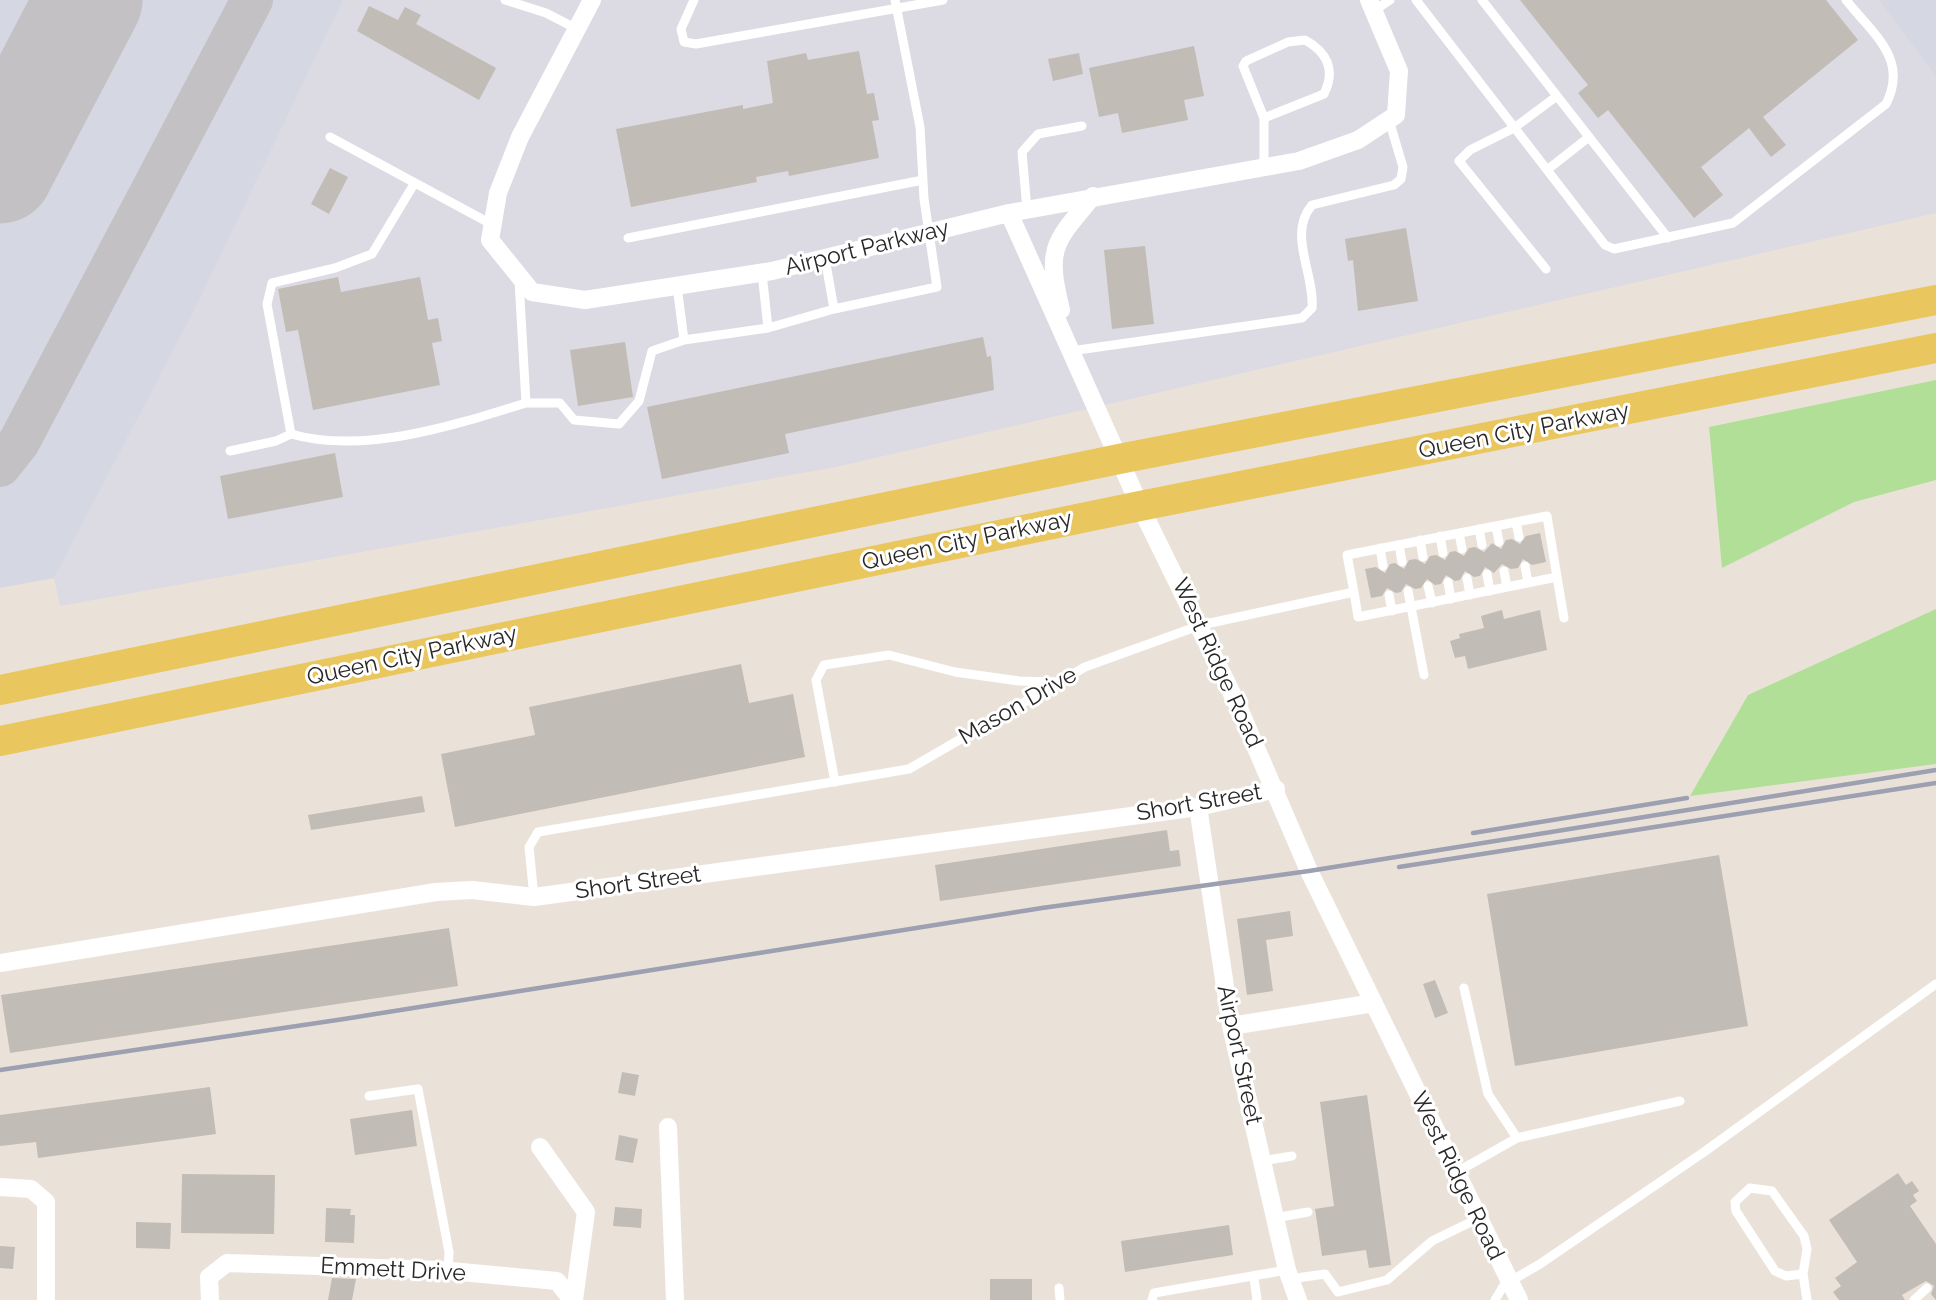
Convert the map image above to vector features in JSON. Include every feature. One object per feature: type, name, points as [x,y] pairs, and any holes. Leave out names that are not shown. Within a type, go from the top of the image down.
[{"type":"main road","name":"Queen City Parkway","points":[[0,690],[1119,459],[1936,300]]},
{"type":"main road","name":"Queen City Parkway","points":[[0,741],[1140,506],[1936,348]]},
{"type":"street","name":"Airport Parkway","points":[[592,0],[520,137],[498,193],[490,240],[532,292],[585,300],[762,273],[1027,209],[1299,161],[1358,140],[1389,120]]},
{"type":"street","points":[[1378,4],[1399,71],[1396,116],[1389,120]]},
{"type":"street","points":[[1071,351],[1051,268],[1060,235],[1093,197]]},
{"type":"street","name":"West Ridge Road","points":[[1009,213],[1140,506],[1200,625],[1276,789],[1309,871],[1507,1281],[1519,1300]]},
{"type":"street","name":"Short Street","points":[[0,963],[436,892],[472,890],[534,897],[1198,807],[1276,789]]},
{"type":"street","name":"Airport Street","points":[[1198,807],[1231,1027],[1288,1274],[1298,1300]]},
{"type":"street","points":[[1231,1027],[1374,1003]]},
{"type":"street","points":[[668,1127],[676,1300]]},
{"type":"street","points":[[540,1147],[586,1212],[573,1300]]},
{"type":"street","points":[[0,1187],[31,1189],[46,1202],[46,1300]]},
{"type":"street","name":"Emmett Drive","points":[[210,1300],[209,1277],[227,1263],[448,1271],[557,1281],[573,1300]]},
{"type":"lane","points":[[505,0],[546,13],[577,29]]},
{"type":"lane","points":[[694,0],[681,29],[684,41],[696,44],[896,3],[943,0]]},
{"type":"lane","points":[[1416,0],[1605,245],[1625,249],[1734,223],[1886,104],[1894,89],[1896,74],[1891,57],[1846,0]]},
{"type":"lane","points":[[1482,0],[1668,238]]},
{"type":"lane","points":[[230,451],[276,441],[291,434],[311,440],[368,442],[526,403],[560,403],[574,420],[619,424],[639,401],[652,351],[684,340],[768,328],[834,309],[937,287],[923,180],[920,127],[896,3]]},
{"type":"lane","points":[[1264,118],[1324,94],[1329,83],[1329,63],[1322,50],[1305,40],[1288,42],[1246,61],[1243,66],[1264,118],[1264,168]]},
{"type":"lane","points":[[1546,269],[1460,161],[1471,150],[1514,128],[1557,96]]},
{"type":"lane","points":[[1071,351],[1302,318],[1312,308],[1313,295],[1300,228],[1302,216],[1311,205],[1394,185],[1401,179],[1403,167],[1389,120]]},
{"type":"lane","points":[[1027,209],[1022,152],[1038,134],[1082,126]]},
{"type":"lane","points":[[330,136],[493,225]]},
{"type":"lane","points":[[1547,170],[1589,137]]},
{"type":"lane","points":[[628,238],[923,180]]},
{"type":"lane","points":[[291,434],[267,304],[272,284],[335,268],[372,254],[414,184]]},
{"type":"lane","points":[[825,258],[834,309]]},
{"type":"lane","points":[[762,273],[768,328]]},
{"type":"lane","points":[[519,276],[526,403]]},
{"type":"lane","points":[[677,286],[684,340]]},
{"type":"lane","points":[[1557,577],[1358,617],[1347,555],[1547,516],[1564,618]]},
{"type":"lane","points":[[1516,522],[1519,537]]},
{"type":"lane","points":[[1496,526],[1499,542]]},
{"type":"lane","points":[[1479,529],[1482,545]]},
{"type":"lane","points":[[1459,533],[1462,549]]},
{"type":"lane","points":[[1440,536],[1443,553]]},
{"type":"lane","points":[[1420,540],[1423,557]]},
{"type":"lane","points":[[1399,545],[1402,562]]},
{"type":"lane","points":[[1380,548],[1383,566]]},
{"type":"lane","points":[[1525,566],[1528,583]]},
{"type":"lane","points":[[1504,571],[1507,587]]},
{"type":"lane","points":[[1487,574],[1490,591]]},
{"type":"lane","points":[[1466,579],[1469,595]]},
{"type":"lane","points":[[1448,582],[1451,599]]},
{"type":"lane","points":[[1429,586],[1432,603]]},
{"type":"lane","points":[[1408,591],[1424,675]]},
{"type":"lane","name":"Mason Drive","points":[[534,897],[529,847],[538,832],[909,769],[1085,667],[1200,625],[1354,592]]},
{"type":"lane","points":[[1389,595],[1392,611]]},
{"type":"lane","points":[[835,782],[816,680],[824,665],[889,655],[955,672],[1019,681],[1060,682]]},
{"type":"lane","points":[[1494,1300],[1507,1281],[1540,1264],[1724,1138],[1936,984]]},
{"type":"lane","points":[[1464,988],[1488,1094],[1517,1138]]},
{"type":"lane","points":[[369,1096],[418,1089],[449,1252],[448,1271]]},
{"type":"lane","points":[[1455,1173],[1517,1138],[1681,1101]]},
{"type":"lane","points":[[1262,1161],[1292,1156]]},
{"type":"lane","points":[[1803,1273],[1786,1276],[1775,1271],[1736,1211],[1735,1202],[1750,1188],[1772,1191],[1804,1236],[1808,1249],[1803,1273],[1807,1300]]},
{"type":"lane","points":[[1275,1217],[1308,1212]]},
{"type":"lane","points":[[1152,1300],[1154,1293],[1288,1274],[1325,1274],[1338,1292],[1387,1280],[1432,1241],[1477,1219]]},
{"type":"lane","points":[[1254,1278],[1258,1300]]},
{"type":"lane","points":[[1059,1288],[1060,1300]]},
{"type":"lane","points":[[1914,1300],[1927,1288]]},
{"type":"shaded area","points":[[0,0],[343,0],[195,309],[54,578],[0,588]]},
{"type":"shaded area","points":[[343,0],[1879,0],[1936,76],[1936,213],[836,467],[60,606],[54,578],[195,309]]},
{"type":"shaded area","points":[[1879,0],[1936,0],[1936,76]]},
{"type":"green space","points":[[1936,380],[1936,480],[1854,502],[1722,568],[1709,427]]},
{"type":"green space","points":[[1936,609],[1936,764],[1690,796],[1748,695]]},
{"type":"building","points":[[1520,0],[1826,0],[1858,40],[1763,117],[1786,145],[1771,157],[1749,128],[1701,167],[1723,195],[1694,218],[1608,110],[1598,118],[1578,93],[1588,85]]},
{"type":"building","points":[[369,6],[398,20],[405,7],[421,15],[416,24],[496,68],[479,100],[357,31]]},
{"type":"building","points":[[1194,46],[1204,96],[1184,100],[1188,120],[1122,133],[1118,113],[1099,117],[1089,68]]},
{"type":"building","points":[[859,51],[867,94],[874,93],[879,120],[872,121],[879,158],[789,176],[788,171],[756,177],[757,182],[631,207],[616,129],[743,105],[743,109],[773,103],[767,61],[806,53],[808,60]]},
{"type":"building","points":[[1079,53],[1083,74],[1053,81],[1048,59]]},
{"type":"building","points":[[330,168],[348,177],[329,214],[311,204]]},
{"type":"building","points":[[1406,228],[1418,301],[1358,311],[1353,260],[1348,261],[1345,239]]},
{"type":"building","points":[[1145,246],[1154,324],[1112,329],[1104,250]]},
{"type":"building","points":[[338,277],[341,292],[420,277],[428,320],[438,318],[442,341],[432,343],[440,385],[313,410],[298,330],[286,332],[278,289]]},
{"type":"building","points":[[983,337],[987,357],[991,356],[994,390],[785,434],[789,453],[662,479],[647,407]]},
{"type":"building","points":[[625,342],[633,397],[578,406],[570,350]]},
{"type":"building","points":[[335,453],[343,497],[228,519],[220,476]]},
{"type":"building","points":[[1540,533],[1546,562],[1532,565],[1523,559],[1518,568],[1511,569],[1502,564],[1494,573],[1485,567],[1480,576],[1474,577],[1465,571],[1460,580],[1455,581],[1446,575],[1441,584],[1435,585],[1427,579],[1421,588],[1415,589],[1406,584],[1401,592],[1396,593],[1387,588],[1382,596],[1371,598],[1365,569],[1376,567],[1385,573],[1390,564],[1395,563],[1404,569],[1409,560],[1416,559],[1425,564],[1430,556],[1436,555],[1445,560],[1450,552],[1455,551],[1464,556],[1469,548],[1475,547],[1484,552],[1492,543],[1501,549],[1506,540],[1512,539],[1520,544],[1526,536]]},
{"type":"building","points":[[1502,610],[1504,619],[1540,610],[1547,650],[1468,669],[1465,656],[1455,658],[1450,641],[1460,638],[1459,634],[1484,628],[1481,616]]},
{"type":"building","points":[[741,664],[749,703],[793,694],[805,757],[455,827],[441,754],[535,735],[529,707]]},
{"type":"building","points":[[422,796],[425,812],[311,830],[308,815]]},
{"type":"building","points":[[1167,830],[1170,851],[1179,850],[1181,866],[940,901],[935,865]]},
{"type":"building","points":[[1719,855],[1748,1026],[1515,1066],[1487,894]]},
{"type":"building","points":[[1290,911],[1293,936],[1266,940],[1273,991],[1247,995],[1237,919]]},
{"type":"building","points":[[449,928],[458,986],[10,1053],[1,995]]},
{"type":"building","points":[[1435,980],[1448,1013],[1435,1018],[1423,984]]},
{"type":"building","points":[[622,1072],[639,1075],[635,1096],[618,1093]]},
{"type":"building","points":[[210,1087],[216,1134],[38,1158],[36,1142],[0,1146],[0,1115]]},
{"type":"building","points":[[1367,1095],[1391,1265],[1369,1268],[1366,1250],[1322,1256],[1315,1209],[1334,1206],[1320,1102]]},
{"type":"building","points":[[412,1110],[417,1146],[355,1155],[350,1119]]},
{"type":"building","points":[[619,1135],[638,1139],[633,1163],[615,1160]]},
{"type":"building","points":[[1898,1173],[1906,1185],[1912,1181],[1919,1191],[1913,1195],[1917,1201],[1910,1206],[1936,1244],[1936,1300],[1931,1294],[1934,1286],[1926,1281],[1902,1295],[1905,1300],[1839,1300],[1833,1292],[1841,1286],[1835,1278],[1857,1262],[1829,1220]]},
{"type":"building","points":[[182,1174],[275,1175],[274,1234],[181,1233]]},
{"type":"building","points":[[615,1207],[642,1209],[641,1228],[613,1226]]},
{"type":"building","points":[[326,1208],[351,1209],[350,1215],[355,1215],[354,1243],[325,1242]]},
{"type":"building","points":[[136,1222],[171,1223],[170,1249],[136,1248]]},
{"type":"building","points":[[1229,1225],[1233,1255],[1125,1272],[1121,1241]]},
{"type":"building","points":[[0,1246],[15,1247],[13,1269],[0,1268]]},
{"type":"building","points":[[332,1278],[356,1279],[352,1300],[328,1300]]},
{"type":"building","points":[[990,1279],[1032,1279],[1032,1300],[990,1300]]},
{"type":"taxiway","points":[[0,466],[19,442],[252,0]]},
{"type":"runway","points":[[0,170],[89,0]]},
{"type":"railway","points":[[0,1070],[344,1019],[1042,908],[1309,871],[1936,770]]},
{"type":"railway","points":[[1399,867],[1936,783]]},
{"type":"railway","points":[[1473,833],[1687,798]]}]
